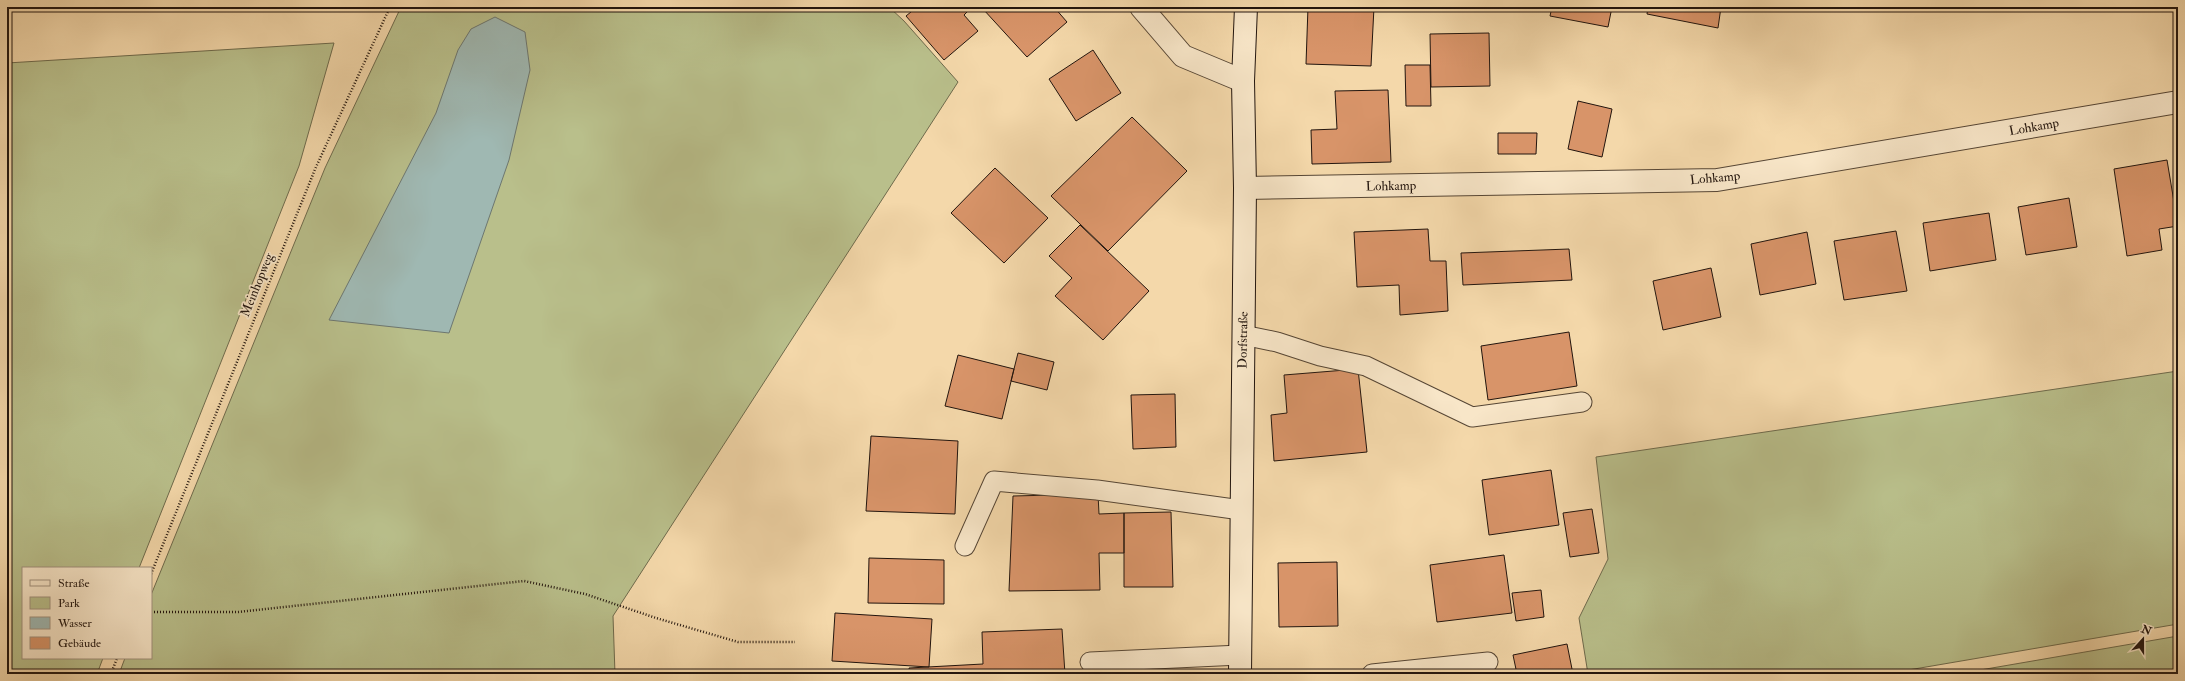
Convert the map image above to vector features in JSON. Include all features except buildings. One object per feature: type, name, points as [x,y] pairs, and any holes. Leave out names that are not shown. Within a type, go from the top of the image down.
[{"type":"street","points":[[1141,7],[1183,56],[1243,81]]},
{"type":"street","name":"Dorfstraße","points":[[1240,665],[1245,188],[1243,81],[1246,7]]},
{"type":"street","name":"Lohkamp","points":[[1245,188],[1717,180],[2178,102]]},
{"type":"lane","points":[[1244,335],[1277,342],[1320,356],[1366,366],[1472,417],[1582,402]]},
{"type":"lane","points":[[965,546],[994,480],[1098,490],[1242,510]]},
{"type":"lane","points":[[1090,662],[1240,665]]},
{"type":"lane","points":[[1372,674],[1488,662]]},
{"type":"path","name":"Meinhopweg","points":[[152,572],[316,167],[390,7]]},
{"type":"path","points":[[152,612],[238,612],[524,581],[585,594],[656,618],[738,642],[795,642]]},
{"type":"path","points":[[111,674],[117,659]]},
{"type":"green space","points":[[401,7],[889,7],[904,21],[958,82],[613,616],[615,674],[119,674],[125,659],[152,659],[152,593],[325,168]]},
{"type":"green space","points":[[334,43],[299,166],[139,567],[22,567],[22,659],[103,659],[97,674],[7,674],[7,63]]},
{"type":"green space","points":[[2178,371],[2178,624],[1885,674],[1588,674],[1579,618],[1608,559],[1596,457]]},
{"type":"green space","points":[[2178,636],[2178,674],[1957,674]]},
{"type":"water","points":[[495,17],[525,32],[530,70],[509,160],[449,333],[329,320],[436,113],[458,50],[471,29]]}]
